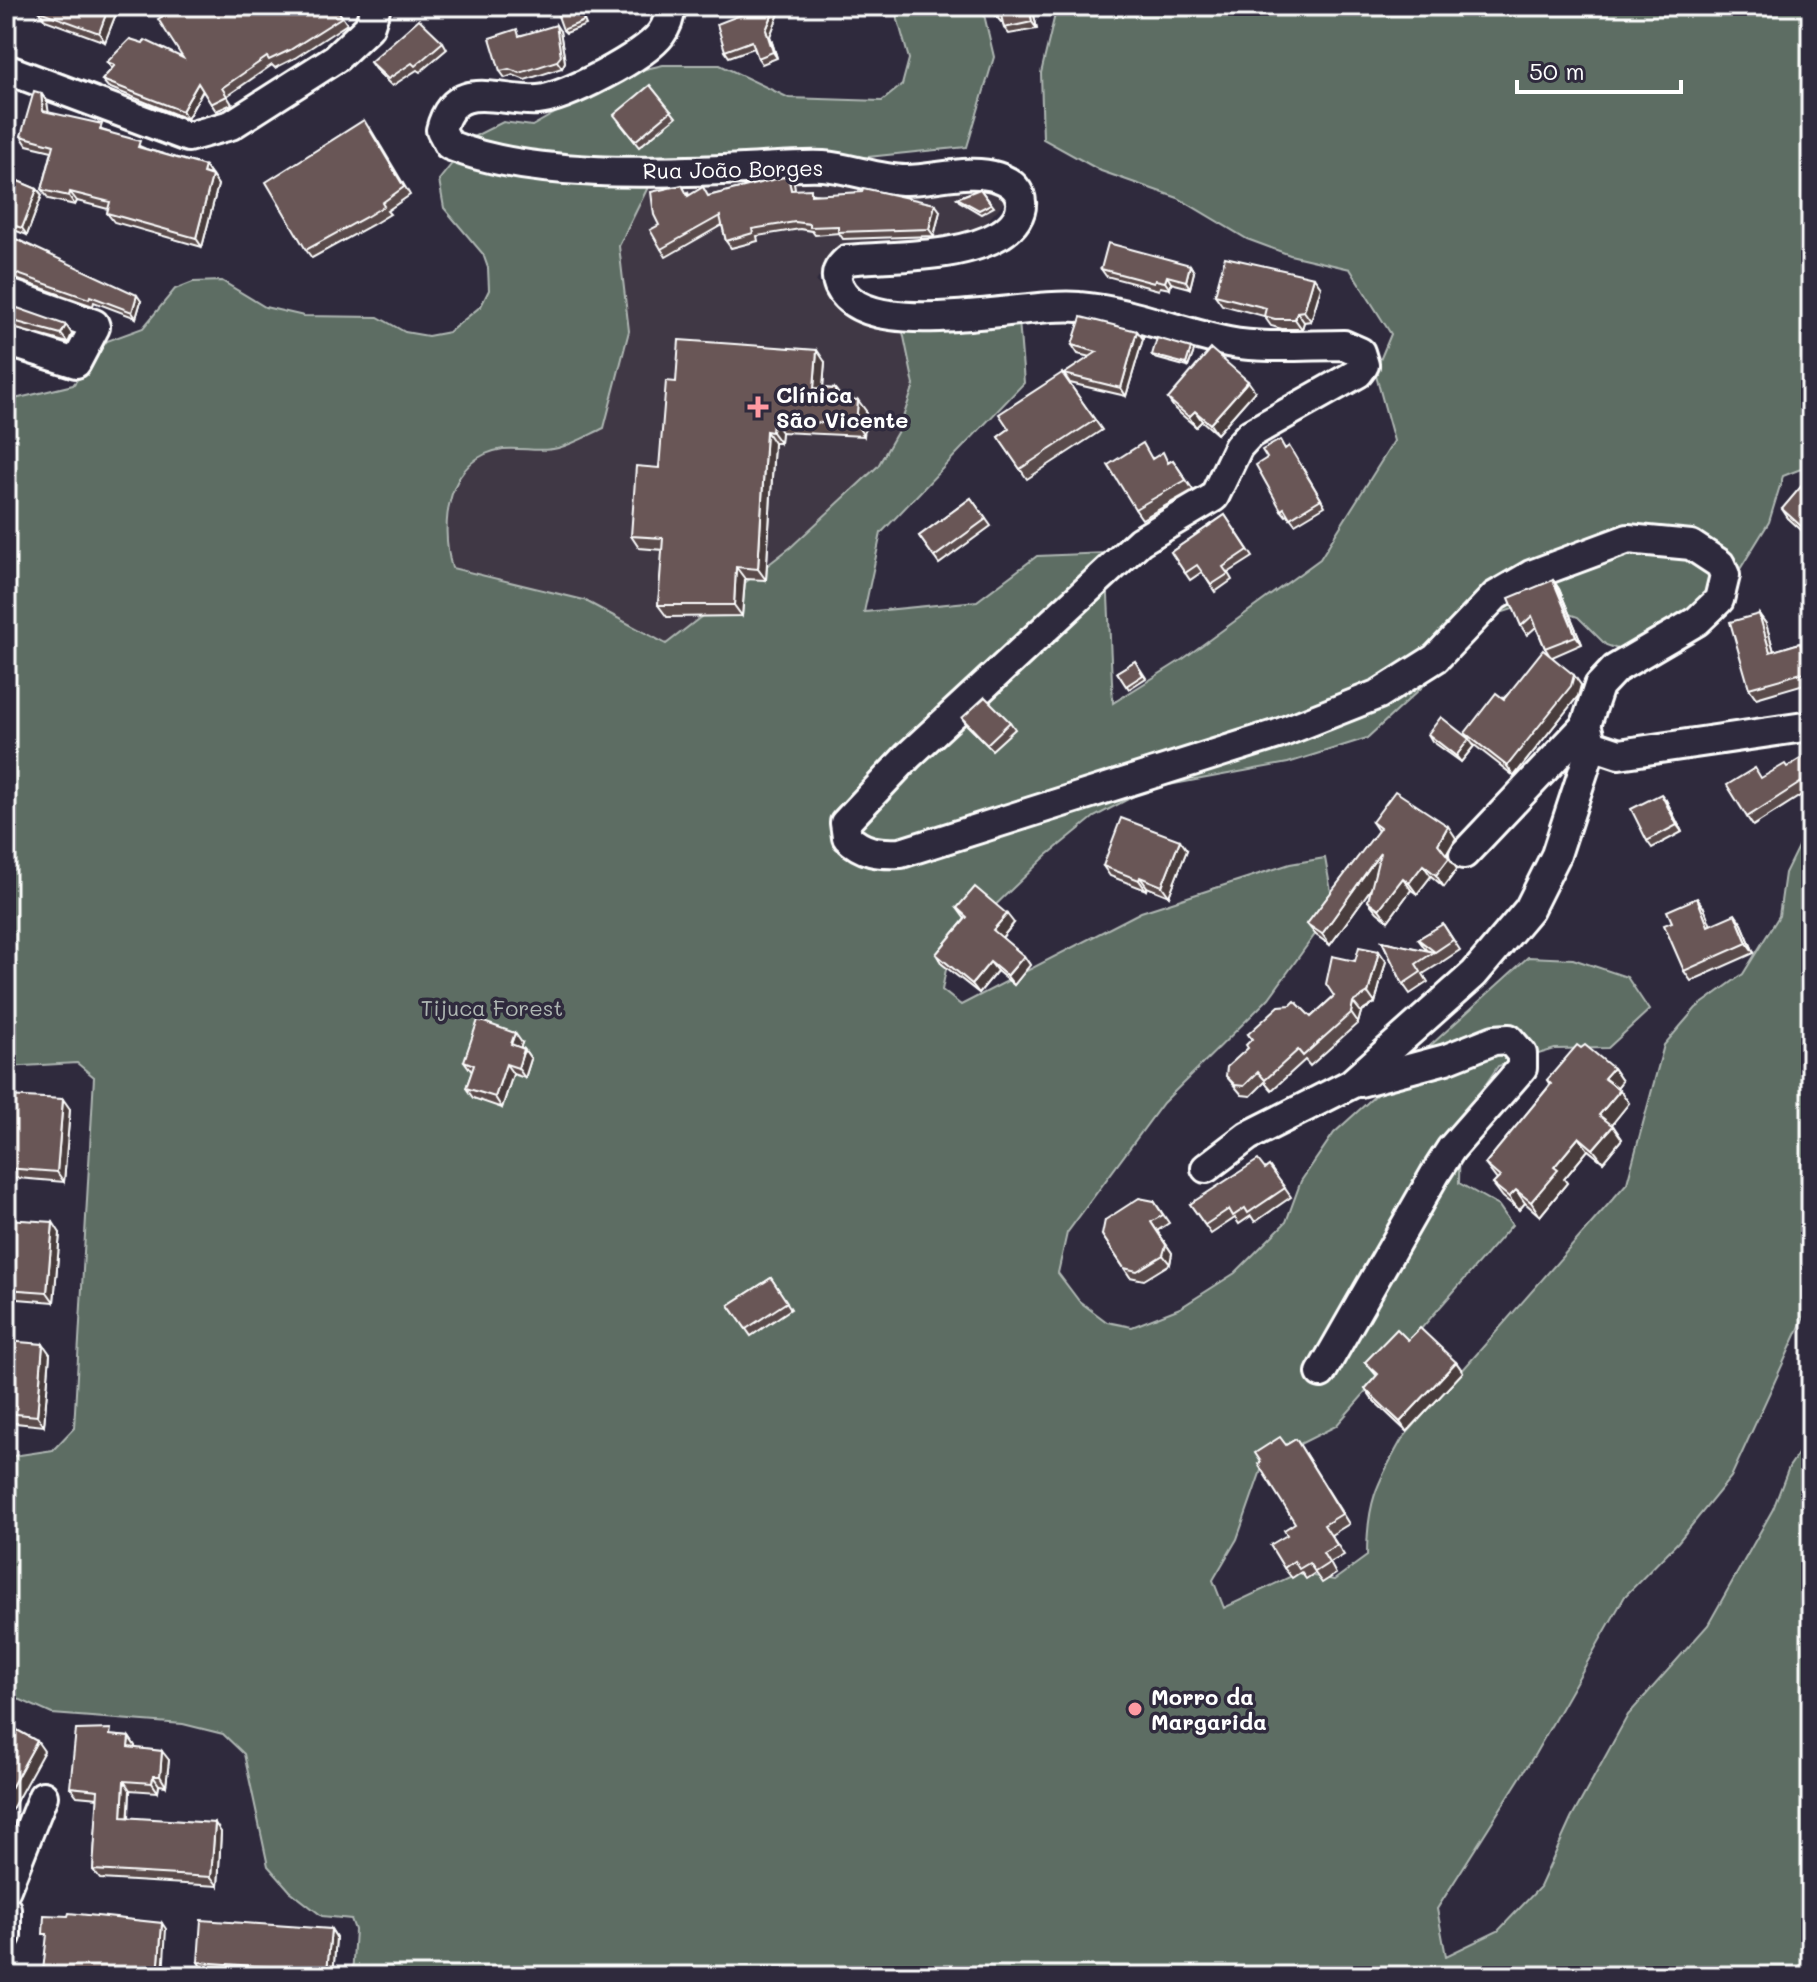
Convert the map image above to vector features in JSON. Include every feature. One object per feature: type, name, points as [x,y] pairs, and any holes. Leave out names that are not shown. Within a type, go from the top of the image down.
[{"type":"street","points":[[6,69],[188,137],[231,125],[336,58],[369,27],[376,6]]},
{"type":"street","name":"Rua João Borges","points":[[671,6],[662,33],[650,46],[605,75],[540,101],[477,95],[458,101],[444,116],[441,130],[449,145],[511,164],[669,172],[823,166],[904,180],[973,174],[996,176],[1018,189],[1024,202],[1020,215],[1009,229],[990,241],[960,249],[847,260],[839,267],[836,277],[841,291],[858,305],[894,317],[919,319],[1021,308],[1079,307],[1232,343],[1344,345],[1360,352],[1364,365],[1358,373],[1250,434],[1238,447],[1214,497],[1161,527],[1117,563],[853,811],[845,823],[847,837],[874,854],[901,853],[1278,734],[1404,680],[1436,658],[1495,596],[1531,575],[1628,539],[1691,545],[1720,564],[1725,575],[1719,600],[1697,621],[1615,669],[1599,686],[1589,735]]},
{"type":"street","points":[[6,293],[94,324],[95,327],[76,363],[6,341]]},
{"type":"street","points":[[1589,735],[1619,754],[1811,726]]},
{"type":"street","points":[[1464,854],[1589,735]]},
{"type":"street","points":[[1351,1084],[1474,974],[1529,909],[1556,855],[1589,735]]},
{"type":"street","points":[[1206,1168],[1248,1136],[1351,1084],[1446,1059],[1494,1040],[1509,1039],[1522,1054],[1522,1068],[1451,1149],[1435,1174],[1321,1373]]},
{"type":"street","points":[[6,1889],[43,1796]]},
{"type":"street","points":[[6,1909],[6,1936]]},
{"type":"shaded area","name":"Clínica São Vicente","points":[[975,166],[1006,200],[959,253],[829,258],[816,282],[827,294],[912,300],[902,327],[914,385],[899,429],[878,466],[791,547],[665,644],[584,600],[452,568],[444,541],[454,483],[477,457],[502,449],[557,449],[629,331],[619,246],[650,183]]},
{"type":"green space","name":"Tijuca Forest","points":[[894,6],[982,6],[994,57],[967,147],[650,183],[619,246],[629,331],[604,428],[558,448],[503,449],[484,455],[470,465],[459,479],[448,513],[448,551],[452,568],[584,600],[666,644],[791,547],[878,466],[899,429],[914,385],[902,327],[1019,320],[1024,383],[881,533],[864,612],[977,601],[1037,556],[1106,553],[1113,703],[1183,659],[1320,559],[1394,441],[1375,372],[1391,334],[1350,269],[1290,255],[1247,239],[1178,198],[1101,171],[1043,139],[1041,73],[1057,6],[1811,6],[1811,465],[1783,476],[1769,522],[1737,574],[1638,656],[1606,645],[1578,617],[1535,602],[1481,619],[1459,653],[1367,738],[1288,763],[1147,789],[1094,817],[1046,856],[977,923],[947,964],[942,990],[961,1005],[1141,912],[1290,864],[1325,858],[1334,908],[1269,998],[1163,1103],[1067,1233],[1058,1273],[1079,1301],[1107,1322],[1132,1327],[1180,1308],[1235,1273],[1286,1222],[1301,1181],[1334,1133],[1528,957],[1573,959],[1627,977],[1649,1010],[1608,1048],[1555,1049],[1498,1066],[1460,1123],[1459,1183],[1499,1206],[1512,1225],[1336,1426],[1264,1462],[1237,1539],[1213,1580],[1224,1608],[1298,1573],[1334,1580],[1367,1556],[1371,1508],[1402,1439],[1627,1183],[1664,1045],[1696,1008],[1743,974],[1779,916],[1785,873],[1811,820],[1811,1302],[1731,1477],[1678,1542],[1625,1596],[1535,1754],[1437,1909],[1446,1956],[1498,1931],[1540,1887],[1571,1819],[1628,1715],[1708,1625],[1773,1509],[1789,1467],[1811,1435],[1811,1976],[352,1976],[355,1930],[351,1919],[322,1916],[290,1891],[268,1866],[244,1754],[223,1734],[183,1724],[52,1714],[12,1696],[6,1698],[6,1457],[53,1450],[74,1428],[94,1077],[77,1063],[6,1067],[6,401],[73,385],[107,341],[143,328],[175,289],[193,282],[222,281],[265,307],[304,316],[378,317],[405,332],[428,336],[449,332],[481,306],[489,290],[488,268],[483,254],[444,208],[439,180],[473,137],[503,122],[532,126],[624,74],[663,65],[720,65],[789,98],[882,101],[902,85],[909,59]]},
{"type":"building","points":[[41,6],[109,6],[99,33],[39,11]]},
{"type":"building","points":[[179,6],[335,6],[342,17],[290,50],[269,60],[267,57],[222,88],[227,96],[211,104],[198,83],[182,111],[102,80],[115,65],[107,62],[130,39],[143,43],[145,40],[183,58],[158,19]]},
{"type":"building","points":[[578,6],[584,21],[563,30],[557,13]]},
{"type":"building","points":[[761,6],[776,6],[766,30],[773,52],[758,58],[752,41],[725,51],[717,24]]},
{"type":"building","points":[[994,6],[1029,6],[1032,22],[1004,28],[1001,15],[996,16]]},
{"type":"building","points":[[419,19],[443,42],[415,66],[412,63],[388,79],[370,62]]},
{"type":"building","points":[[556,25],[561,56],[557,61],[520,73],[509,69],[500,71],[490,38],[517,29],[519,36]]},
{"type":"building","points":[[650,85],[671,111],[635,141],[614,115]]},
{"type":"building","points":[[34,91],[41,93],[43,111],[102,124],[100,130],[140,141],[138,147],[205,166],[203,173],[212,176],[196,238],[107,213],[110,202],[70,192],[69,196],[42,190],[54,145],[21,136]]},
{"type":"building","points":[[364,120],[404,187],[382,203],[384,206],[306,250],[266,182]]},
{"type":"building","points":[[6,176],[37,189],[22,228],[6,223]]},
{"type":"building","points":[[788,176],[791,190],[811,189],[811,195],[862,192],[863,188],[935,204],[929,229],[838,232],[838,226],[810,227],[810,224],[795,222],[752,229],[753,233],[726,241],[720,216],[661,249],[650,230],[659,225],[654,215],[651,192],[682,185],[688,196],[703,187],[708,196]]},
{"type":"building","points":[[980,189],[991,204],[979,210],[957,198]]},
{"type":"building","points":[[16,239],[137,295],[132,312],[6,270]]},
{"type":"building","points":[[1108,243],[1190,265],[1186,281],[1167,276],[1165,282],[1155,280],[1154,283],[1101,269]]},
{"type":"building","points":[[1225,257],[1314,277],[1304,311],[1297,312],[1295,319],[1275,319],[1264,316],[1266,308],[1215,295]]},
{"type":"building","points":[[6,304],[66,325],[61,334],[6,319]]},
{"type":"building","points":[[1081,317],[1137,331],[1121,388],[1064,374],[1097,352],[1072,345]]},
{"type":"building","points":[[1157,338],[1191,348],[1186,364],[1152,355]]},
{"type":"building","points":[[679,340],[817,350],[814,388],[835,389],[835,398],[858,400],[856,424],[773,421],[772,432],[766,431],[758,569],[736,567],[734,605],[658,605],[663,538],[631,536],[636,466],[659,468],[666,381],[676,382]]},
{"type":"building","points":[[1211,349],[1248,381],[1210,424],[1195,411],[1189,417],[1168,399]]},
{"type":"building","points":[[1062,373],[1095,420],[1020,469],[998,437],[1009,429],[999,414]]},
{"type":"building","points":[[1280,440],[1285,449],[1289,446],[1321,499],[1290,518],[1284,508],[1281,510],[1256,465],[1267,458],[1262,450]]},
{"type":"building","points":[[1143,443],[1152,459],[1163,452],[1168,463],[1173,460],[1186,480],[1135,509],[1108,465]]},
{"type":"building","points":[[1804,483],[1811,489],[1811,535],[1782,509]]},
{"type":"building","points":[[971,498],[986,519],[934,557],[919,536]]},
{"type":"building","points":[[1225,515],[1248,550],[1223,567],[1228,574],[1211,585],[1197,565],[1185,573],[1171,552]]},
{"type":"building","points":[[1553,580],[1576,636],[1545,648],[1532,616],[1521,626],[1509,598]]},
{"type":"building","points":[[1759,614],[1770,652],[1800,643],[1809,671],[1749,688],[1730,622]]},
{"type":"building","points":[[1543,650],[1574,675],[1571,686],[1507,766],[1465,733],[1496,693],[1504,699]]},
{"type":"building","points":[[1135,661],[1143,675],[1126,686],[1117,672]]},
{"type":"building","points":[[985,697],[1010,722],[987,744],[962,718]]},
{"type":"building","points":[[1441,717],[1469,739],[1456,756],[1428,734]]},
{"type":"building","points":[[1805,756],[1811,765],[1811,776],[1747,817],[1727,785],[1755,768],[1761,778]]},
{"type":"building","points":[[1395,791],[1448,826],[1438,844],[1449,858],[1436,875],[1423,865],[1409,883],[1403,878],[1379,909],[1368,901],[1380,853],[1322,934],[1307,924],[1380,828],[1372,822]]},
{"type":"building","points":[[1661,794],[1677,825],[1647,841],[1631,809]]},
{"type":"building","points":[[1121,818],[1180,840],[1162,886],[1103,866]]},
{"type":"building","points":[[975,887],[1007,914],[993,930],[1024,956],[1007,976],[990,962],[972,984],[936,954],[967,917],[957,908]]},
{"type":"building","points":[[1697,898],[1708,926],[1735,914],[1747,943],[1684,971],[1664,925],[1672,922],[1667,911]]},
{"type":"building","points":[[1443,924],[1453,940],[1435,952],[1418,939]]},
{"type":"building","points":[[1382,941],[1434,952],[1416,964],[1421,972],[1403,984]]},
{"type":"building","points":[[1359,947],[1379,951],[1368,993],[1353,1002],[1351,1013],[1303,1056],[1298,1050],[1265,1080],[1258,1072],[1244,1086],[1235,1085],[1226,1076],[1227,1067],[1248,1048],[1246,1045],[1252,1039],[1248,1034],[1279,1006],[1291,1005],[1295,1001],[1311,1017],[1334,996],[1326,984],[1332,956],[1355,961]]},
{"type":"building","points":[[478,1020],[515,1033],[511,1044],[524,1049],[518,1068],[506,1064],[495,1097],[466,1088],[474,1065],[464,1061]]},
{"type":"building","points":[[1577,1045],[1581,1048],[1585,1045],[1613,1068],[1604,1078],[1620,1090],[1599,1115],[1613,1126],[1593,1149],[1579,1137],[1554,1167],[1558,1170],[1531,1202],[1516,1190],[1509,1197],[1493,1184],[1500,1177],[1485,1164],[1551,1084],[1547,1080]]},
{"type":"building","points":[[6,1096],[63,1099],[57,1172],[6,1168]]},
{"type":"building","points":[[1258,1160],[1265,1169],[1269,1166],[1285,1188],[1248,1213],[1245,1208],[1233,1216],[1229,1209],[1205,1225],[1190,1204]]},
{"type":"building","points":[[1139,1198],[1154,1201],[1163,1215],[1151,1222],[1166,1245],[1163,1255],[1137,1271],[1124,1268],[1102,1235],[1105,1220]]},
{"type":"building","points":[[6,1219],[53,1222],[47,1292],[6,1289]]},
{"type":"building","points":[[771,1278],[787,1302],[746,1329],[729,1305]]},
{"type":"building","points":[[1420,1328],[1456,1362],[1400,1422],[1365,1389],[1378,1374],[1365,1362],[1397,1329],[1408,1340]]},
{"type":"building","points":[[6,1341],[43,1344],[37,1416],[6,1413]]},
{"type":"building","points":[[1280,1437],[1286,1445],[1296,1439],[1342,1514],[1324,1525],[1337,1545],[1323,1553],[1329,1563],[1315,1572],[1309,1563],[1299,1569],[1294,1561],[1284,1568],[1270,1545],[1287,1535],[1284,1530],[1295,1523],[1258,1464],[1261,1462],[1255,1453]]},
{"type":"building","points":[[8,1725],[37,1741],[6,1797],[6,1728]]},
{"type":"building","points":[[111,1729],[110,1735],[129,1737],[128,1747],[162,1751],[160,1776],[153,1776],[152,1783],[124,1781],[122,1817],[215,1823],[211,1877],[93,1870],[98,1790],[70,1787],[76,1730]]},
{"type":"building","points":[[69,1913],[162,1923],[158,1976],[34,1976],[35,1970],[43,1971],[47,1934],[43,1934],[44,1915],[68,1916]]},
{"type":"building","points":[[201,1920],[331,1929],[327,1971],[198,1962]]},
{"type":"place","name":"Clínica São Vicente","points":[[758,407]]},
{"type":"place","name":"Morro da Margarida","points":[[1135,1709]]}]
